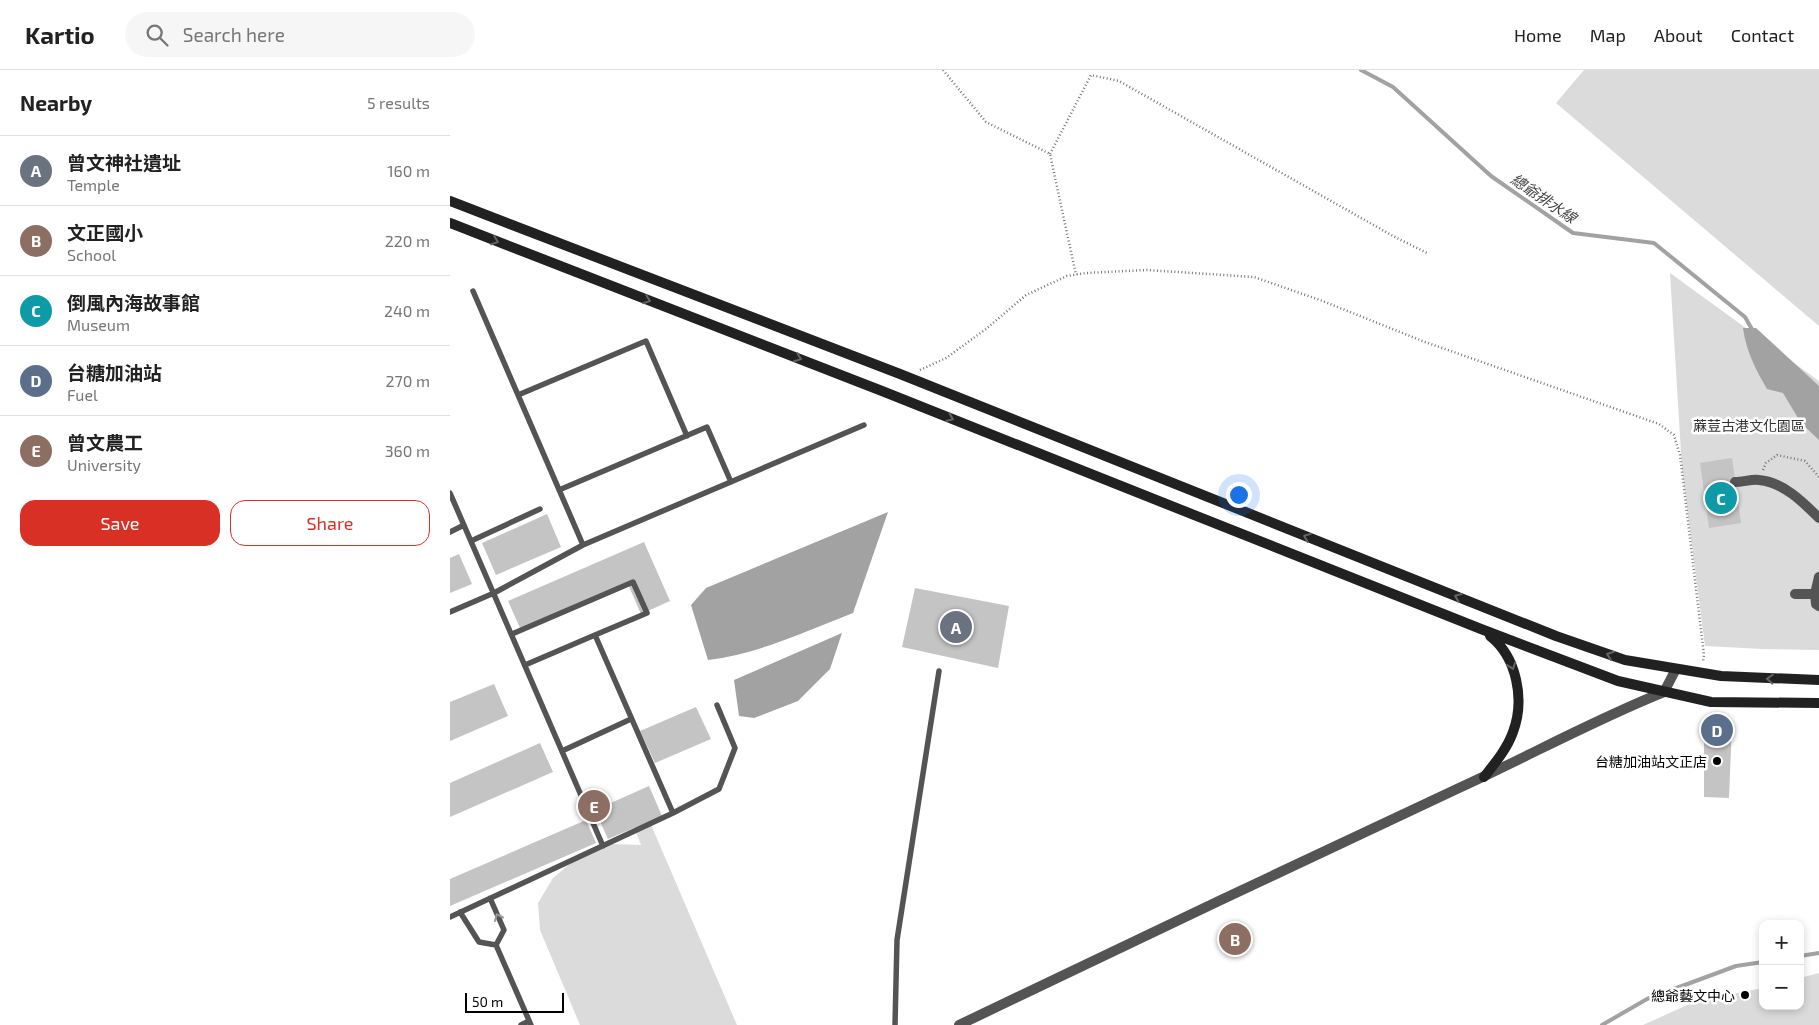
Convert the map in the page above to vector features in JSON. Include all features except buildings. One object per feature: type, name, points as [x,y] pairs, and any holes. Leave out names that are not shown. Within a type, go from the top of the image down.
[{"type":"main road","points":[[450,201],[900,374],[1556,636],[1624,660],[1721,676],[1819,680]]},
{"type":"main road","points":[[450,223],[1618,681],[1710,702],[1819,703]]},
{"type":"main road","points":[[1482,629],[1500,644],[1508,656],[1516,677],[1519,705],[1514,731],[1503,752],[1484,777]]},
{"type":"street","points":[[1735,482],[1759,480],[1780,486],[1804,502],[1819,518]]},
{"type":"street","points":[[1819,577],[1815,594],[1816,604],[1819,606]]},
{"type":"street","points":[[1795,594],[1815,594]]},
{"type":"street","points":[[959,1025],[1484,777],[1618,711],[1664,692],[1676,669]]},
{"type":"lane","points":[[473,292],[583,545]]},
{"type":"lane","points":[[518,395],[646,341],[687,436]]},
{"type":"lane","points":[[450,612],[494,593],[583,545],[864,425]]},
{"type":"lane","points":[[559,490],[707,427],[731,482]]},
{"type":"lane","points":[[450,493],[603,846]]},
{"type":"lane","points":[[471,541],[540,509]]},
{"type":"lane","points":[[450,532],[464,525]]},
{"type":"lane","points":[[512,634],[633,582],[647,613],[525,665]]},
{"type":"lane","points":[[595,635],[673,814]]},
{"type":"lane","points":[[894,1025],[897,940],[940,672]]},
{"type":"lane","points":[[450,917],[673,814],[719,789],[735,748],[717,705]]},
{"type":"lane","points":[[562,751],[631,719]]},
{"type":"lane","points":[[490,898],[504,930],[496,944]]},
{"type":"lane","points":[[460,912],[479,942],[496,944]]},
{"type":"lane","points":[[496,944],[530,1023],[521,1025]]},
{"type":"path","points":[[942,70],[986,122],[1050,154]]},
{"type":"path","points":[[1076,275],[1050,154],[1091,76],[1119,80],[1393,236],[1428,253]]},
{"type":"path","points":[[900,374],[917,372],[946,358],[986,329],[1026,295],[1067,276],[1148,270],[1254,277],[1320,300],[1425,342],[1659,424],[1674,435],[1680,455],[1704,655],[1702,673]]},
{"type":"path","points":[[1762,474],[1766,463],[1777,456],[1805,461],[1819,477]]},
{"type":"green space","points":[[1584,70],[1819,70],[1819,326],[1556,103]]},
{"type":"green space","name":"蔴荳古港文化園區","points":[[1670,273],[1819,381],[1819,650],[1705,646],[1682,469]]},
{"type":"green space","points":[[649,820],[737,1025],[580,1025],[540,930],[538,903],[553,878],[583,853],[612,844],[641,845],[634,827]]},
{"type":"green space","name":"總爺藝文中心","points":[[1819,973],[1819,1025],[1643,1025],[1696,1001],[1759,989],[1759,1010],[1804,1010],[1804,977]]},
{"type":"shaded area","points":[[1743,328],[1756,328],[1819,386],[1819,440],[1801,423],[1783,393],[1767,389],[1746,345]]},
{"type":"shaded area","points":[[888,512],[853,613],[746,653],[708,660],[691,605],[706,588]]},
{"type":"shaded area","points":[[842,633],[830,669],[798,701],[754,718],[739,716],[734,680]]},
{"type":"waterway","name":"總爺排水線","points":[[1361,70],[1393,87],[1491,176],[1573,233],[1654,243],[1745,317],[1753,331]]},
{"type":"waterway","points":[[1804,955],[1819,953]]},
{"type":"waterway","points":[[1602,1025],[1647,999],[1736,966],[1759,963]]},
{"type":"place","name":"倒風內海故事館","points":[[1721,498]]},
{"type":"place","name":"曾文神社遺址","points":[[956,627]]},
{"type":"place","name":"台糖加油站","points":[[1717,730]]},
{"type":"place","name":"台糖加油站文正店","points":[[1717,761]]},
{"type":"place","name":"曾文農工","points":[[594,806]]},
{"type":"place","name":"文正國小","points":[[1235,939]]},
{"type":"place","name":"總爺藝文中心","points":[[1745,995]]}]
